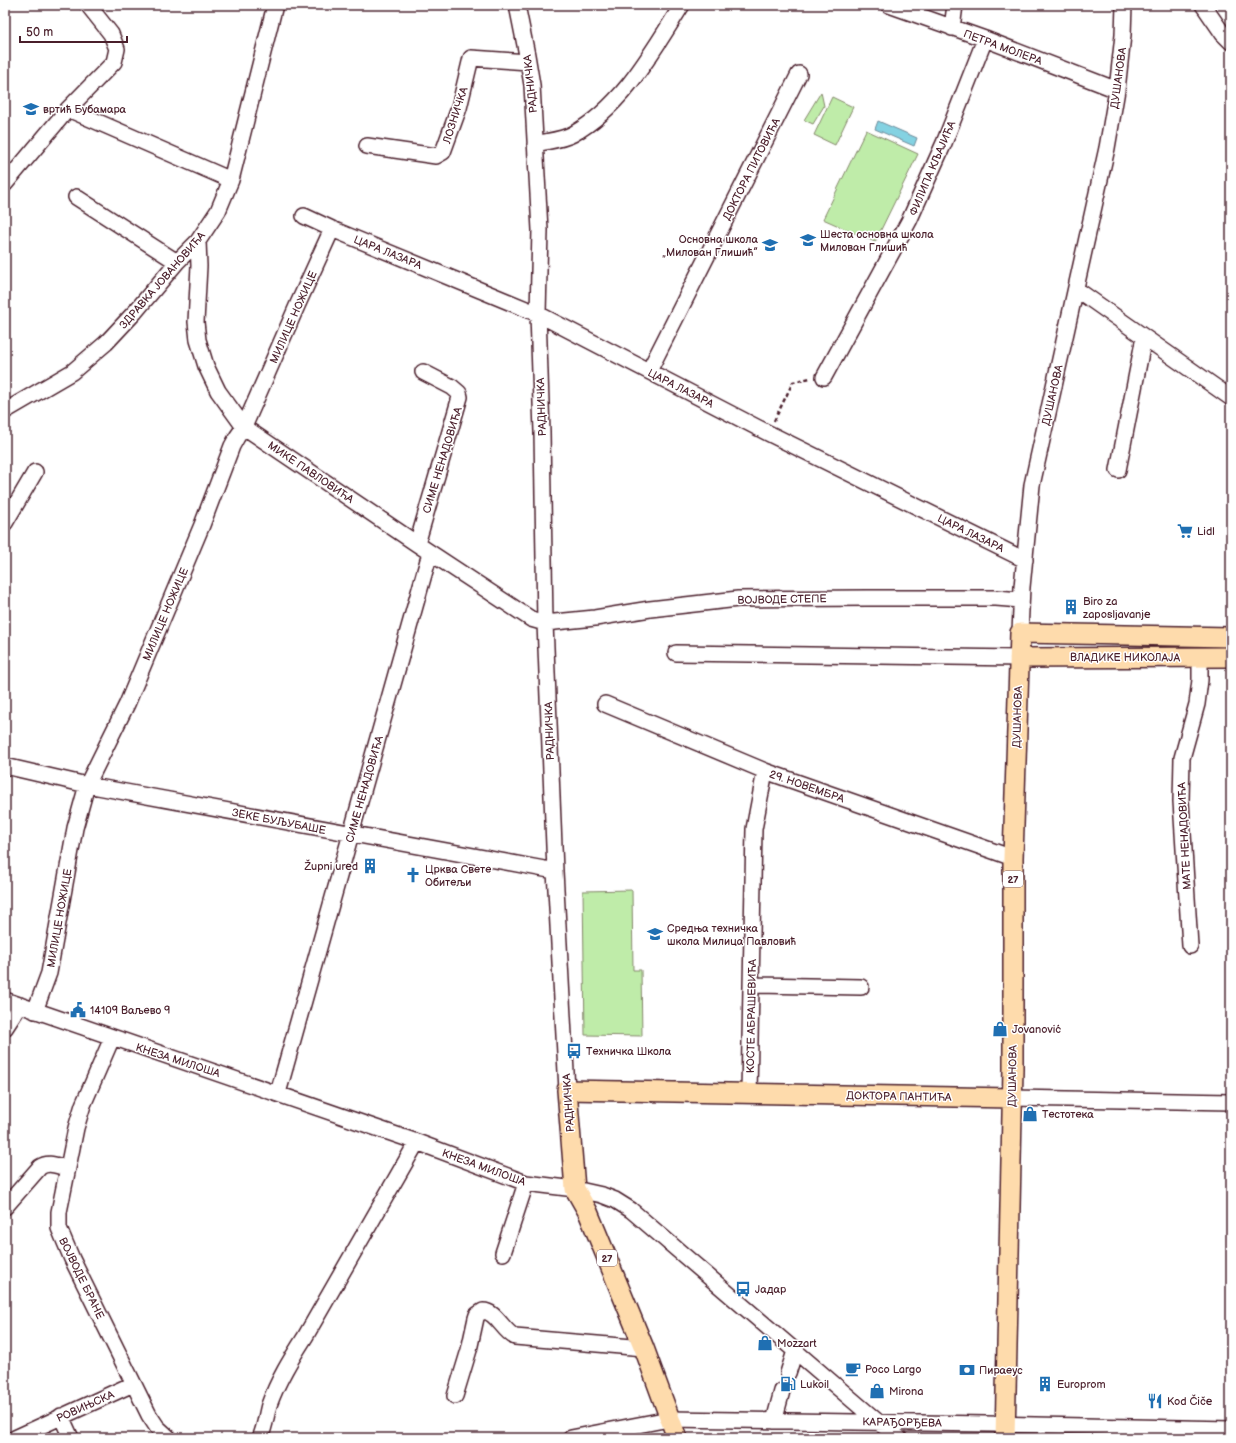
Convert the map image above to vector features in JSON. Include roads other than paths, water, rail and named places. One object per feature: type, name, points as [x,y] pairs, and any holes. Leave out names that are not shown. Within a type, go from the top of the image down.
[{"type":"main road","name":"ВЛАДИКЕ НИКОЛАЈА","points":[[1020,633],[1231,637]]},
{"type":"main road","name":"ДУШАНОВА","points":[[1005,1431],[1012,1098],[1013,858],[1020,633]]},
{"type":"main road","name":"ВЛАДИКЕ НИКОЛАЈА","points":[[1019,658],[1231,657]]},
{"type":"main road","name":"ДОКТОРА ПАНТИЋА","points":[[567,1090],[1012,1098]]},
{"type":"main road","name":"РАДНИЧКА","points":[[567,1090],[575,1189],[588,1212],[644,1348],[677,1438]]},
{"type":"street","points":[[5,184],[68,109],[114,62],[117,49],[111,34],[88,5]]},
{"type":"street","name":"ЗДРАВКА ЈОВАНОВИЋА","points":[[5,411],[72,372],[106,343],[135,312],[177,262],[198,241],[218,211],[231,180],[275,5]]},
{"type":"street","name":"РАДНИЧКА","points":[[517,5],[528,62],[533,104],[540,230],[538,314],[545,623],[555,871],[567,1090]]},
{"type":"street","points":[[535,144],[571,134],[586,125],[614,102],[633,80],[682,5]]},
{"type":"street","name":"ПЕТРА МОЛЕРА","points":[[889,5],[985,39],[1117,90]]},
{"type":"street","points":[[952,28],[955,5]]},
{"type":"street","name":"ДУШАНОВА","points":[[1020,633],[1021,600],[1032,485],[1107,148],[1117,90],[1123,35],[1124,5]]},
{"type":"street","points":[[1203,5],[1223,34],[1231,42]]},
{"type":"street","name":"ФИЛИПА КЉАЈИЋА","points":[[824,377],[909,221],[944,143],[985,39]]},
{"type":"street","name":"ЛОЗНИЧКА","points":[[367,146],[436,156],[440,155],[443,152],[459,108],[471,58],[528,62]]},
{"type":"street","name":"ДОКТОРА ПИТОВИЋА","points":[[649,371],[799,74]]},
{"type":"street","points":[[68,109],[231,180]]},
{"type":"street","points":[[76,197],[177,262]]},
{"type":"street","name":"ЦАРА ЛАЗАРА","points":[[304,216],[538,314],[768,433],[1025,560]]},
{"type":"street","name":"МИЛИЦЕ НОЖИЦЕ","points":[[35,1011],[49,973],[75,828],[87,785],[127,704],[200,530],[232,446],[244,427],[332,229]]},
{"type":"street","name":"МИКЕ ПАВЛОВИЋА","points":[[198,241],[199,266],[196,322],[198,340],[206,366],[218,391],[244,427],[520,612],[531,619],[545,623]]},
{"type":"street","points":[[1076,289],[1231,398]]},
{"type":"street","points":[[1118,470],[1144,337]]},
{"type":"street","name":"СИМЕ НЕНАДОВИЋА","points":[[417,544],[460,397],[460,393],[452,387],[423,372]]},
{"type":"street","points":[[5,523],[34,472]]},
{"type":"street","name":"СИМЕ НЕНАДОВИЋА","points":[[278,1093],[430,553]]},
{"type":"street","name":"ВОЈВОДЕ СТЕПЕ","points":[[545,623],[595,618],[650,609],[738,599],[996,598],[1021,600]]},
{"type":"street","points":[[676,653],[1019,658]]},
{"type":"street","name":"МАТЕ НЕНАДОВИЋА","points":[[1190,946],[1181,801],[1182,772],[1185,744],[1197,704],[1200,680],[1200,657]]},
{"type":"street","name":"29. НОВЕМБРА","points":[[605,704],[765,771],[1013,858]]},
{"type":"street","name":"ЗЕКЕ БУЉУБАШЕ","points":[[5,766],[87,785],[555,871]]},
{"type":"street","name":"КОСТЕ АБРАШЕВИЋА","points":[[749,1093],[754,829],[765,771]]},
{"type":"street","points":[[752,986],[861,987]]},
{"type":"street","name":"КНЕЗА МИЛОША","points":[[5,1000],[112,1038],[278,1093],[417,1142],[526,1183],[575,1189],[615,1200],[631,1210],[878,1422],[899,1438]]},
{"type":"street","points":[[5,1028],[20,1005]]},
{"type":"street","name":"ВОЈВОДЕ БРАНЕ","points":[[112,1038],[83,1106],[76,1128],[59,1212],[59,1228],[149,1415],[157,1427],[169,1438]]},
{"type":"street","name":"ДОКТОРА ПАНТИЋА","points":[[1012,1098],[1231,1102]]},
{"type":"street","points":[[260,1438],[269,1407],[284,1372],[417,1142]]},
{"type":"street","points":[[5,1207],[44,1164],[67,1168]]},
{"type":"street","points":[[503,1253],[526,1183]]},
{"type":"street","points":[[455,1396],[469,1350],[476,1318],[477,1315],[483,1311],[493,1314],[505,1330],[515,1337],[644,1348]]},
{"type":"street","points":[[788,1373],[795,1351]]},
{"type":"street","name":"РОВИЊСКА","points":[[15,1438],[133,1384]]},
{"type":"street","points":[[774,1420],[782,1391]]},
{"type":"street","points":[[61,1416],[71,1438]]},
{"type":"street","name":"КАРАЂОРЂЕВА","points":[[571,1438],[669,1419],[878,1422],[1005,1431],[1231,1429]]},
{"type":"water","points":[[878,121],[917,138],[914,146],[875,129]]},
{"type":"place","name":"вртић Бубамара","points":[[31,109]]},
{"type":"place","name":"Шеста основна школа Милован Глишић","points":[[808,240]]},
{"type":"place","name":"Основна школа „Милован Глишић”","points":[[770,245]]},
{"type":"place","name":"Lidl","points":[[1185,531]]},
{"type":"place","name":"Biro za zaposljavanje","points":[[1071,607]]},
{"type":"place","name":"Župni ured","points":[[370,866]]},
{"type":"place","name":"Црква Свете Обитељи","points":[[413,875]]},
{"type":"place","name":"Средња техничка школа Милица Павловић","points":[[655,934]]},
{"type":"place","name":"14109 Ваљево 9","points":[[78,1010]]},
{"type":"place","name":"Jovanović","points":[[1000,1029]]},
{"type":"place","name":"Техничка Школа","points":[[574,1051]]},
{"type":"place","name":"Тестотека","points":[[1030,1114]]},
{"type":"place","name":"Јадар","points":[[743,1289]]},
{"type":"place","name":"Mozzart","points":[[765,1343]]},
{"type":"place","name":"Poco Largo","points":[[853,1369]]},
{"type":"place","name":"Пираеус","points":[[967,1370]]},
{"type":"place","name":"Lukoil","points":[[788,1384]]},
{"type":"place","name":"Europrom","points":[[1045,1384]]},
{"type":"place","name":"Mirona","points":[[877,1391]]},
{"type":"place","name":"Kod Čiče","points":[[1155,1401]]}]
